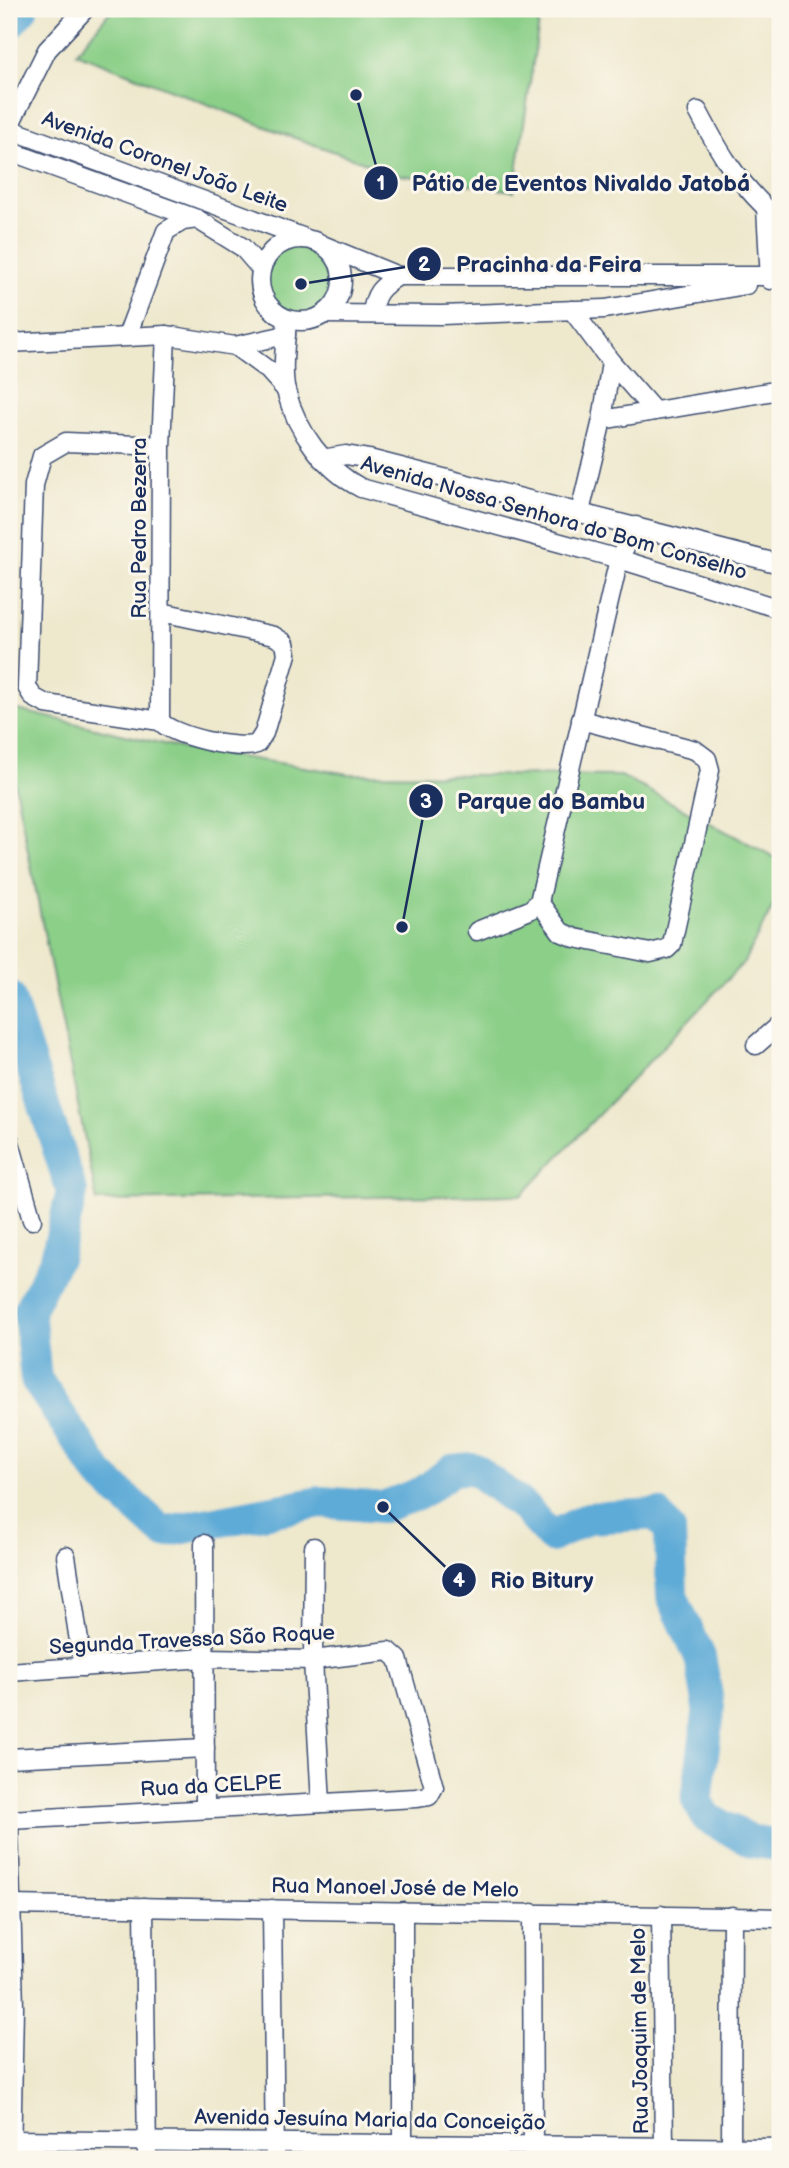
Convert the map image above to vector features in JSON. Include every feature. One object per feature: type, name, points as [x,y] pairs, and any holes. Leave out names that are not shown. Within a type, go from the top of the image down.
[{"type":"street","points":[[9,127],[47,50],[85,9]]},
{"type":"street","points":[[698,111],[726,164],[742,186],[766,208],[775,277]]},
{"type":"street","name":"Avenida Coronel João Leite","points":[[9,127],[305,239]]},
{"type":"street","name":"Avenida Coronel João Leite","points":[[9,151],[197,219],[242,247],[261,269]]},
{"type":"street","points":[[127,336],[166,232],[183,221],[197,219]]},
{"type":"street","points":[[287,327],[265,301],[261,291],[261,269],[266,258],[283,243],[305,239],[398,276],[775,277]]},
{"type":"street","points":[[325,246],[336,257],[342,272],[339,295],[325,314]]},
{"type":"street","points":[[372,314],[373,299],[379,289],[398,276]]},
{"type":"street","points":[[235,346],[325,314],[441,315],[605,309],[775,277]]},
{"type":"street","points":[[572,310],[611,362],[654,411]]},
{"type":"street","name":"Avenida Nossa Senhora do Bom Conselho","points":[[287,327],[286,390],[322,459],[340,477],[361,488],[619,559],[780,609]]},
{"type":"street","points":[[9,343],[166,335],[235,346],[268,370],[286,390]]},
{"type":"street","name":"Rua Pedro Bezerra","points":[[160,721],[161,446],[166,335]]},
{"type":"street","points":[[580,512],[602,420],[611,362]]},
{"type":"street","points":[[602,420],[780,390]]},
{"type":"street","points":[[161,446],[66,442],[42,456],[34,485],[25,674],[29,692],[46,704],[160,721],[165,728],[178,734],[238,745],[257,744],[264,733],[287,654],[285,643],[274,636],[161,612]]},
{"type":"street","name":"Avenida Nossa Senhora do Bom Conselho","points":[[322,459],[346,456],[369,459],[780,564]]},
{"type":"street","points":[[477,931],[530,910],[539,902],[619,559],[636,526]]},
{"type":"street","points":[[539,902],[561,932],[575,938],[650,953],[667,949],[672,944],[710,770],[707,759],[695,750],[581,720]]},
{"type":"street","points":[[757,1045],[780,1024]]},
{"type":"street","points":[[9,1139],[32,1220]]},
{"type":"street","points":[[204,1544],[205,1809]]},
{"type":"street","points":[[314,1547],[313,1660],[321,1802]]},
{"type":"street","points":[[66,1556],[83,1667]]},
{"type":"street","name":"Segunda Travessa São Roque","points":[[9,1672],[204,1658],[313,1660],[376,1650],[389,1651],[398,1659],[434,1787],[429,1796],[416,1798]]},
{"type":"street","points":[[9,1758],[205,1748]]},
{"type":"street","name":"Rua da CELPE","points":[[9,1820],[416,1798]]},
{"type":"street","points":[[9,1826],[11,2159]]},
{"type":"street","name":"Rua Manoel José de Melo","points":[[10,1905],[780,1918]]},
{"type":"street","points":[[144,1907],[147,2159]]},
{"type":"street","points":[[272,1909],[275,2150]]},
{"type":"street","points":[[403,1911],[403,2152]]},
{"type":"street","points":[[532,1913],[533,2152]]},
{"type":"street","name":"Rua Joaquim de Melo","points":[[661,1915],[664,2146]]},
{"type":"street","points":[[732,1916],[731,2146],[780,2148]]},
{"type":"street","name":"Avenida Jesuína Maria da Conceição","points":[[11,2140],[147,2141],[275,2150],[403,2152],[533,2152],[731,2146]]},
{"type":"green space","points":[[112,9],[541,9],[514,191],[401,175],[292,137],[76,53]]},
{"type":"green space","points":[[294,243],[308,243],[327,253],[337,272],[337,286],[327,305],[308,315],[294,315],[275,305],[265,286],[265,272],[275,253]]},
{"type":"green space","points":[[9,708],[181,748],[349,774],[621,776],[780,860],[780,893],[744,962],[522,1195],[97,1201],[9,755]]},
{"type":"waterway","points":[[9,24],[22,9]]},
{"type":"waterway","points":[[9,997],[72,1192],[56,1258],[29,1310],[36,1379],[100,1475],[163,1532],[321,1502],[383,1507],[423,1492],[452,1470],[473,1468],[523,1506],[551,1537],[588,1518],[657,1514],[670,1531],[672,1596],[700,1657],[709,1707],[697,1800],[707,1818],[754,1842],[780,1845]]},
{"type":"place","name":"Pátio de Eventos Nivaldo Jatobá","points":[[356,95]]},
{"type":"place","name":"Pracinha da Feira","points":[[301,284]]},
{"type":"place","name":"Parque do Bambu","points":[[402,927]]},
{"type":"place","name":"Rio Bitury","points":[[383,1507]]}]
